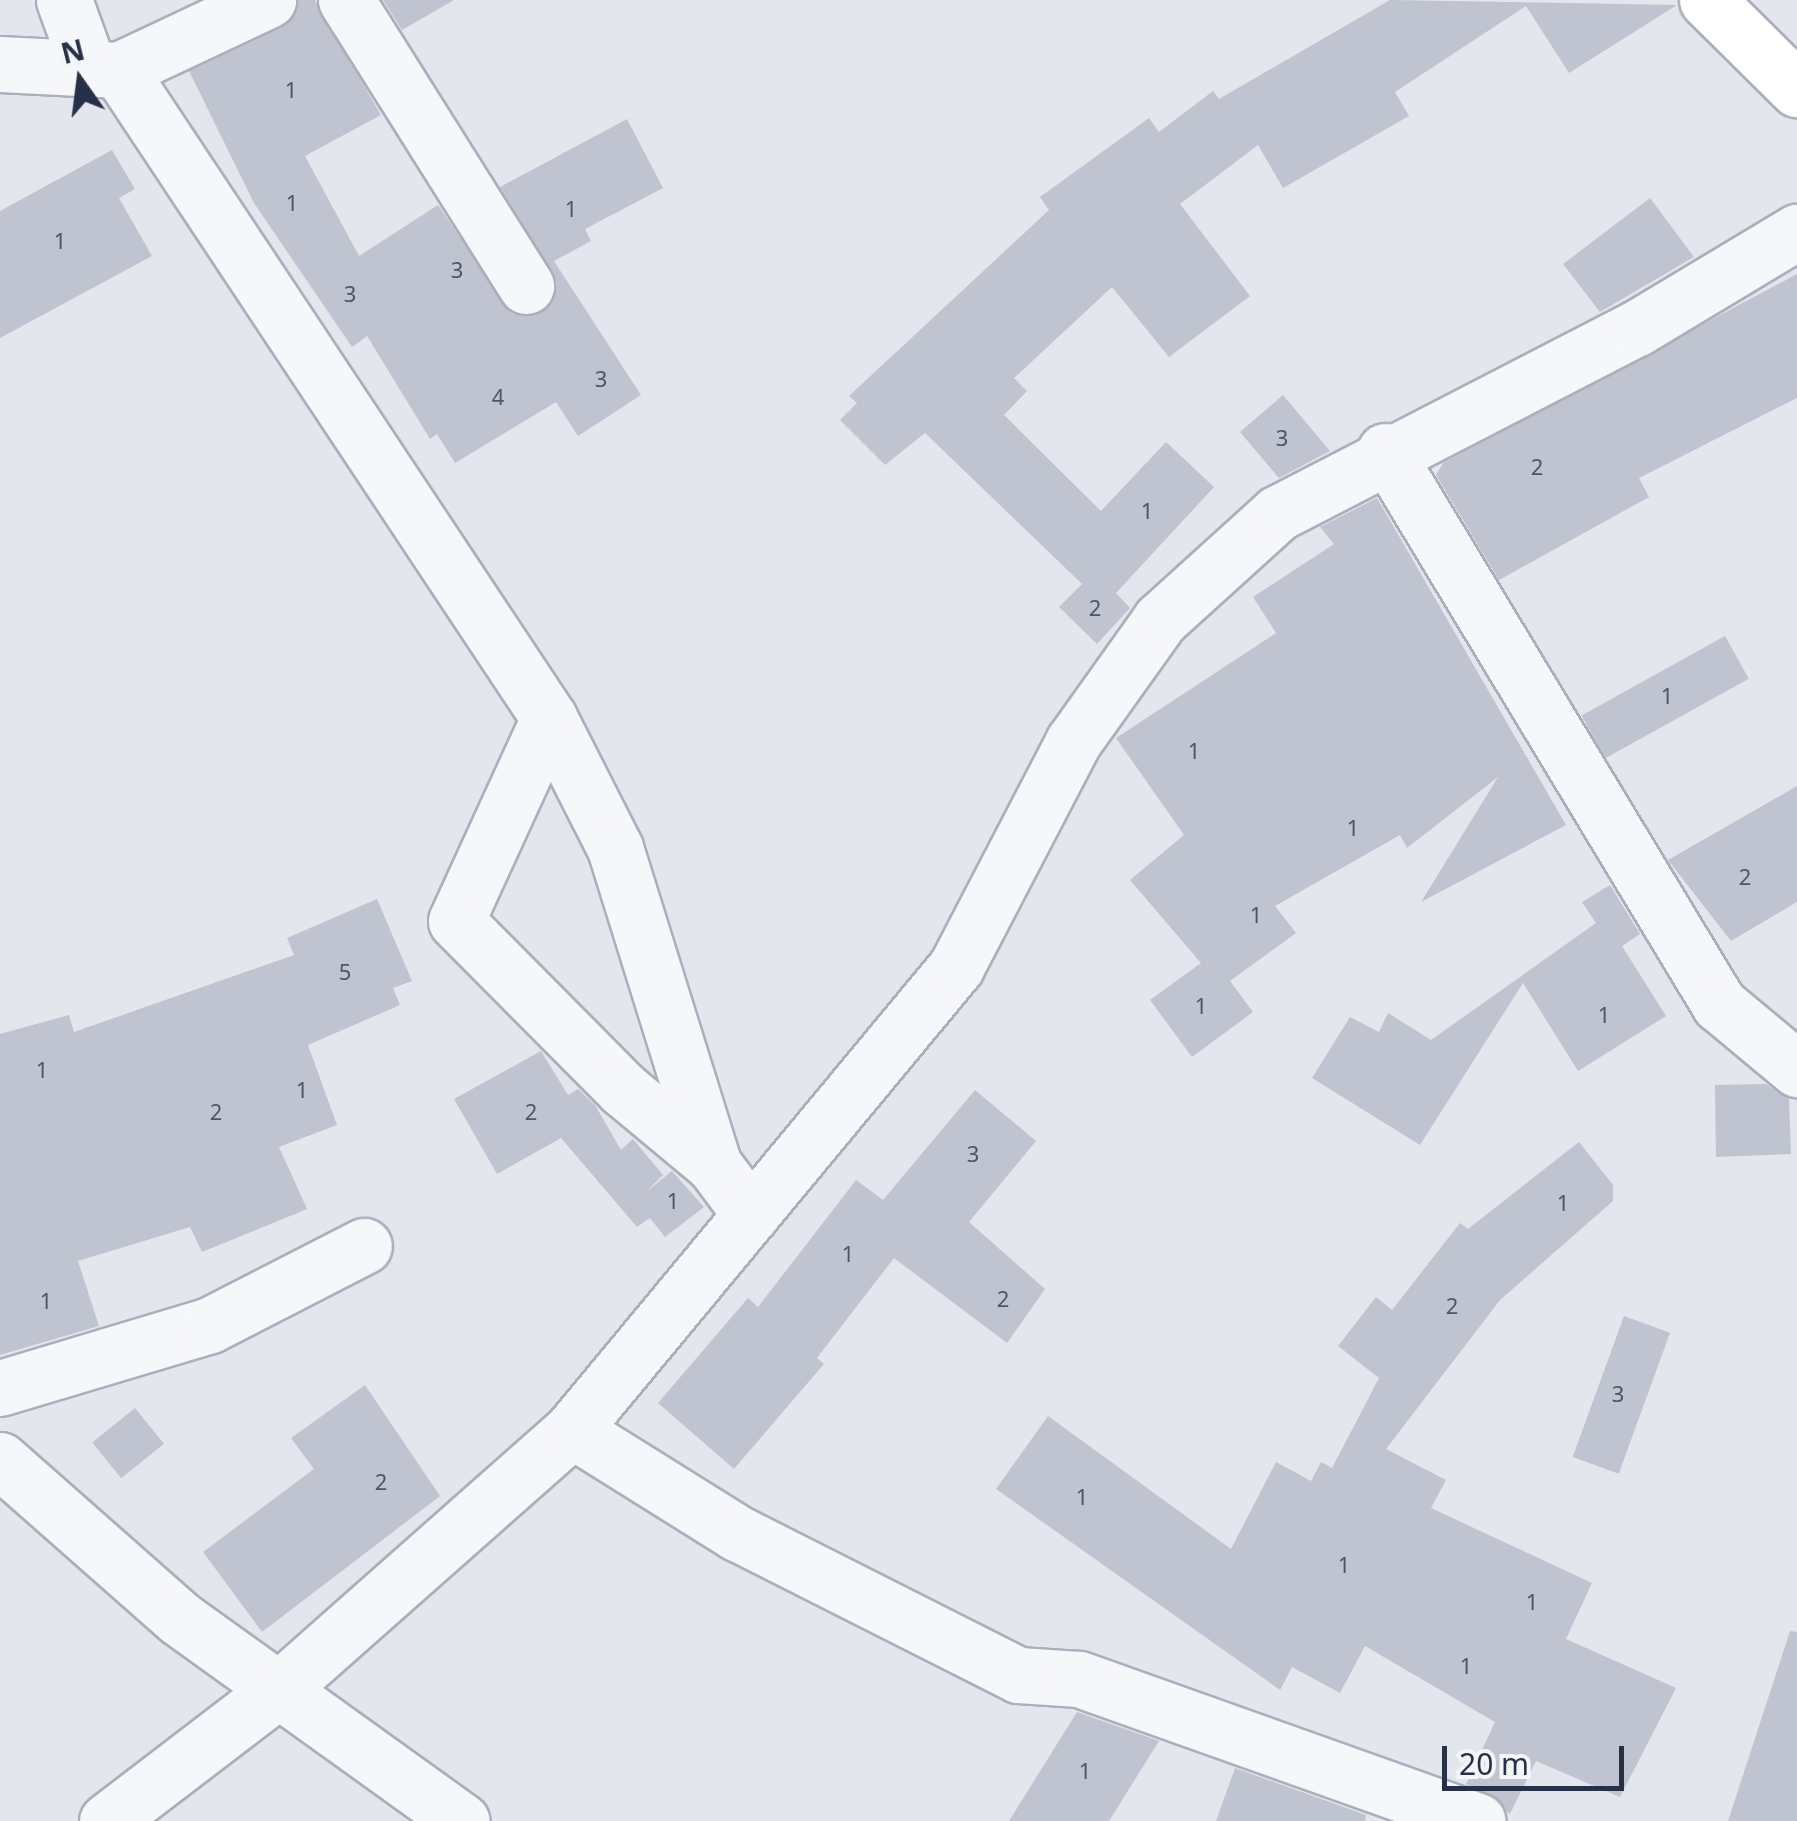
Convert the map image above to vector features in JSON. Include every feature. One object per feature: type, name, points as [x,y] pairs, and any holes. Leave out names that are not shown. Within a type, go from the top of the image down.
[{"type":"main road","points":[[1708,0],[1797,89]]},
{"type":"street","points":[[64,0],[103,67],[549,718],[615,848],[714,1165]]},
{"type":"street","points":[[0,64],[103,67],[268,0]]},
{"type":"street","points":[[346,0],[526,286]]},
{"type":"street","points":[[106,1821],[276,1692],[572,1430],[956,968],[1073,742],[1160,620],[1278,513],[1385,451],[1637,328],[1797,232]]},
{"type":"street","points":[[1385,451],[1719,1004],[1797,1069]]},
{"type":"street","points":[[549,718],[456,922],[624,1090],[714,1165],[750,1215]]},
{"type":"street","points":[[0,1388],[210,1326],[364,1246]]},
{"type":"street","points":[[572,1430],[736,1532],[1018,1675],[1079,1678],[1477,1821]]},
{"type":"street","points":[[0,1460],[276,1692],[462,1821]]},
{"type":"building","points":[[299,0],[315,0],[381,115],[305,156],[359,256],[438,205],[512,314],[543,312],[557,284],[500,187],[627,119],[663,188],[585,229],[591,241],[554,261],[641,395],[578,436],[556,402],[455,463],[437,434],[430,439],[367,336],[352,347],[254,203],[189,71],[281,28]]},
{"type":"building","points":[[383,0],[454,0],[402,30]]},
{"type":"building","points":[[1390,0],[1677,5],[1569,73],[1526,6],[1395,92],[1409,116],[1283,188],[1258,145],[1180,204],[1250,296],[1169,357],[1112,287],[1014,378],[1027,391],[1004,415],[1101,511],[1166,442],[1214,487],[1116,593],[1130,608],[1097,644],[1059,607],[1082,584],[925,433],[885,465],[840,420],[857,403],[849,396],[1049,210],[1040,197],[1149,118],[1159,132],[1213,91],[1219,99]]},
{"type":"building","points":[[112,150],[135,189],[119,198],[152,256],[0,338],[0,211]]},
{"type":"building","points":[[1650,198],[1694,257],[1600,312],[1563,264]]},
{"type":"building","points":[[1797,274],[1797,398],[1639,478],[1649,497],[1499,580],[1436,475],[1443,463]]},
{"type":"building","points":[[1283,395],[1330,451],[1279,478],[1240,432]]},
{"type":"building","points":[[1377,498],[1566,825],[1421,902],[1498,777],[1407,848],[1400,835],[1275,906],[1296,933],[1230,981],[1253,1012],[1192,1057],[1150,1000],[1201,963],[1130,880],[1184,835],[1116,738],[1276,633],[1253,597],[1334,544],[1320,527]]},
{"type":"building","points":[[1725,636],[1749,679],[1605,758],[1582,716]]},
{"type":"building","points":[[1797,786],[1797,902],[1731,941],[1668,860]]},
{"type":"building","points":[[1610,885],[1640,934],[1622,946],[1666,1016],[1578,1071],[1523,983],[1420,1145],[1312,1078],[1350,1017],[1379,1032],[1388,1013],[1431,1040],[1596,923],[1582,902]]},
{"type":"building","points":[[377,899],[412,981],[393,988],[400,1005],[308,1045],[337,1125],[279,1147],[307,1209],[202,1252],[190,1227],[78,1261],[99,1326],[0,1355],[0,1034],[69,1015],[74,1032],[294,955],[287,938]]},
{"type":"building","points":[[541,1051],[568,1095],[578,1089],[595,1105],[621,1150],[633,1139],[663,1175],[646,1192],[672,1171],[704,1207],[665,1237],[650,1218],[637,1227],[561,1138],[497,1174],[454,1099]]},
{"type":"building","points":[[1766,1084],[1789,1099],[1791,1154],[1716,1157],[1715,1085]]},
{"type":"building","points":[[975,1090],[1036,1141],[969,1222],[1045,1289],[1007,1343],[894,1258],[817,1358],[824,1364],[734,1469],[658,1403],[748,1298],[758,1307],[856,1180],[883,1200]]},
{"type":"building","points":[[1579,1142],[1613,1185],[1613,1201],[1500,1300],[1386,1449],[1446,1480],[1431,1508],[1592,1583],[1566,1639],[1676,1688],[1620,1797],[1536,1761],[1510,1814],[1466,1784],[1495,1722],[1365,1646],[1340,1693],[1292,1667],[1280,1690],[996,1489],[1048,1416],[1231,1549],[1276,1462],[1311,1481],[1321,1462],[1332,1468],[1379,1378],[1338,1346],[1376,1297],[1392,1310],[1460,1223],[1468,1229]]},
{"type":"building","points":[[1624,1316],[1670,1333],[1619,1474],[1573,1457]]},
{"type":"building","points":[[365,1385],[440,1496],[262,1632],[203,1552],[314,1469],[291,1438]]},
{"type":"building","points":[[135,1408],[164,1444],[121,1478],[92,1443]]},
{"type":"building","points":[[1790,1631],[1797,1632],[1797,1821],[1728,1821]]},
{"type":"building","points":[[1077,1712],[1159,1741],[1109,1821],[1009,1821]]},
{"type":"building","points":[[1235,1768],[1366,1815],[1365,1821],[1216,1821]]}]
